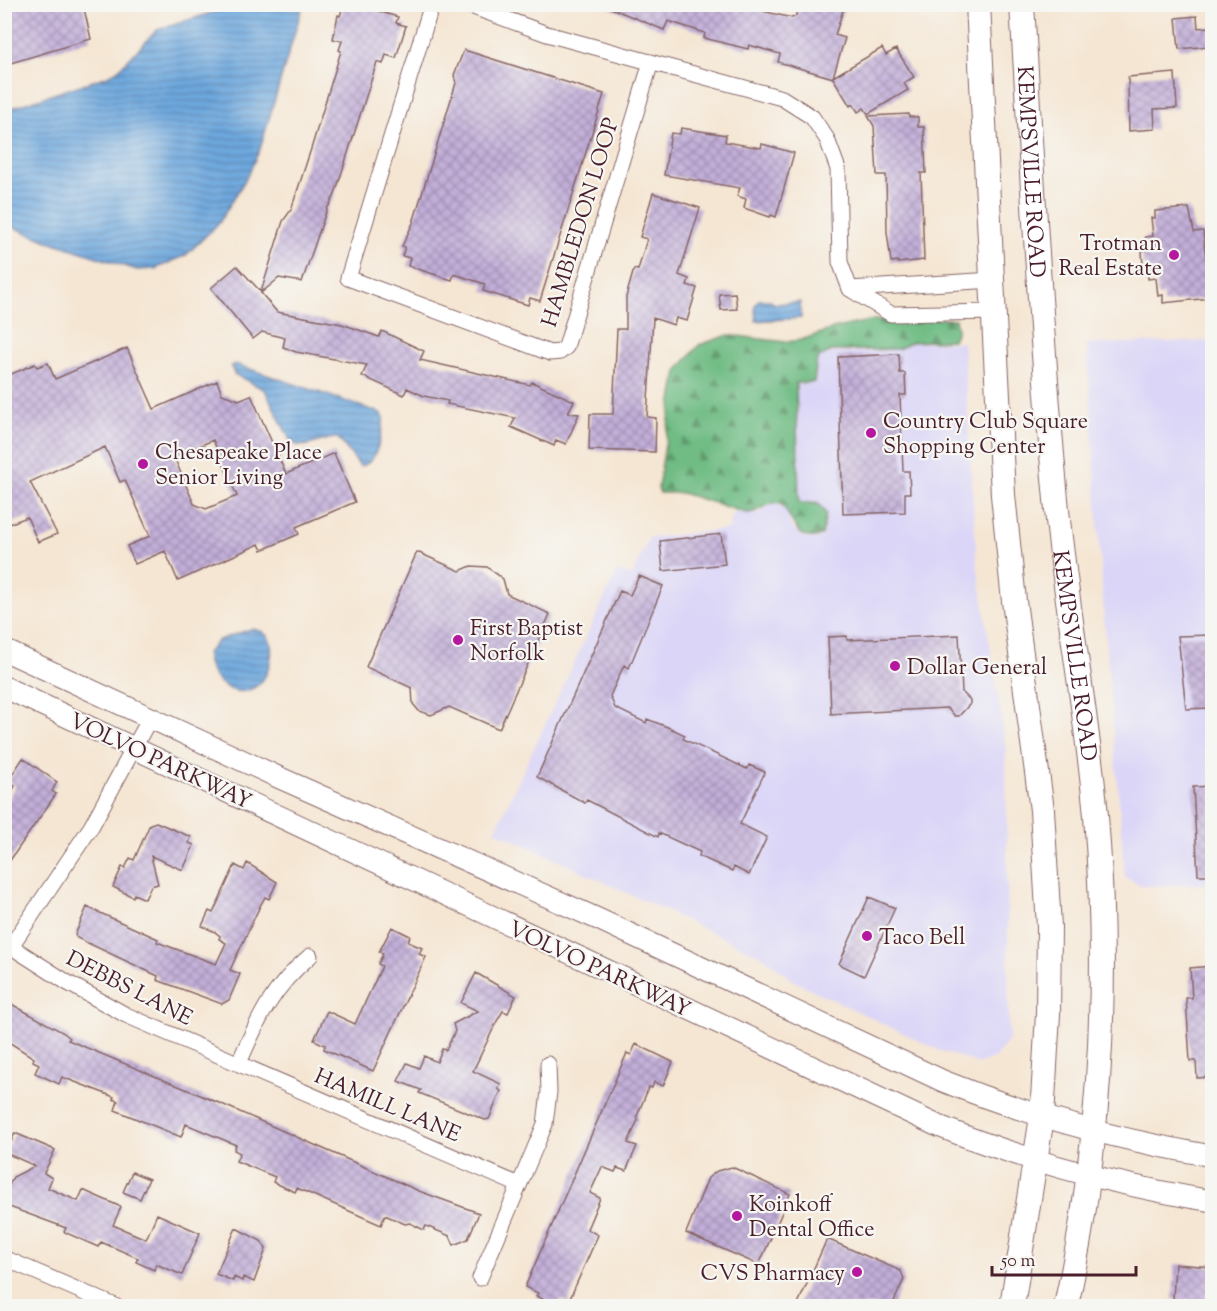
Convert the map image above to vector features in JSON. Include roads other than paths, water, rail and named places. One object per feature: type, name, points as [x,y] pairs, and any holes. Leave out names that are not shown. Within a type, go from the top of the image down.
[{"type":"main road","name":"KEMPSVILLE ROAD","points":[[978,4],[1003,495],[1014,601],[1042,810],[1049,974],[1042,1117],[1012,1306]]},
{"type":"main road","name":"KEMPSVILLE ROAD","points":[[1022,4],[1032,188],[1057,507],[1089,747],[1101,891],[1100,1064],[1090,1178],[1066,1306]]},
{"type":"main road","name":"VOLVO PARKWAY","points":[[4,650],[598,919],[943,1081],[1042,1117],[1094,1133],[1212,1156]]},
{"type":"main road","name":"VOLVO PARKWAY","points":[[4,687],[936,1125],[1036,1162],[1090,1178],[1212,1202]]},
{"type":"street","name":"HAMBLEDON LOOP","points":[[432,4],[348,278],[550,353],[560,352],[566,347],[651,62]]},
{"type":"street","points":[[465,4],[547,34],[782,98],[812,117],[827,139],[838,169],[840,262],[850,289],[891,314],[994,312]]},
{"type":"street","points":[[850,289],[993,280]]},
{"type":"street","points":[[8,944],[85,837],[150,718]]},
{"type":"street","name":"DEBBS LANE","points":[[8,944],[98,1001],[239,1064]]},
{"type":"street","points":[[239,1064],[266,1002],[288,974],[310,956]]},
{"type":"street","name":"HAMILL LANE","points":[[239,1064],[519,1185]]},
{"type":"street","points":[[480,1278],[545,1124],[549,1092],[548,1064]]},
{"type":"street","points":[[4,1258],[116,1306]]},
{"type":"water","points":[[236,5],[303,5],[260,149],[248,175],[219,223],[186,255],[155,269],[137,270],[45,240],[5,224],[5,110],[108,76],[119,69],[157,30]]},
{"type":"water","points":[[759,300],[770,300],[775,304],[800,302],[801,318],[756,321],[755,305]]},
{"type":"water","points":[[235,364],[381,413],[384,418],[382,432],[371,460],[360,466],[338,438],[308,445],[297,445],[290,440],[265,390],[234,374],[231,366]]},
{"type":"water","points":[[251,629],[264,633],[271,644],[269,667],[258,685],[249,690],[231,690],[211,671],[207,653],[219,640]]},
{"type":"place","name":"Trotman Real Estate","points":[[1174,255]]},
{"type":"place","name":"Country Club Square Shopping Center","points":[[871,433]]},
{"type":"place","name":"Chesapeake Place Senior Living","points":[[143,464]]},
{"type":"place","name":"First Baptist Norfolk","points":[[458,640]]},
{"type":"place","name":"Dollar General","points":[[895,666]]},
{"type":"place","name":"Taco Bell","points":[[867,936]]},
{"type":"place","name":"Koinkoff Dental Office","points":[[737,1216]]},
{"type":"place","name":"CVS Pharmacy","points":[[857,1272]]}]
